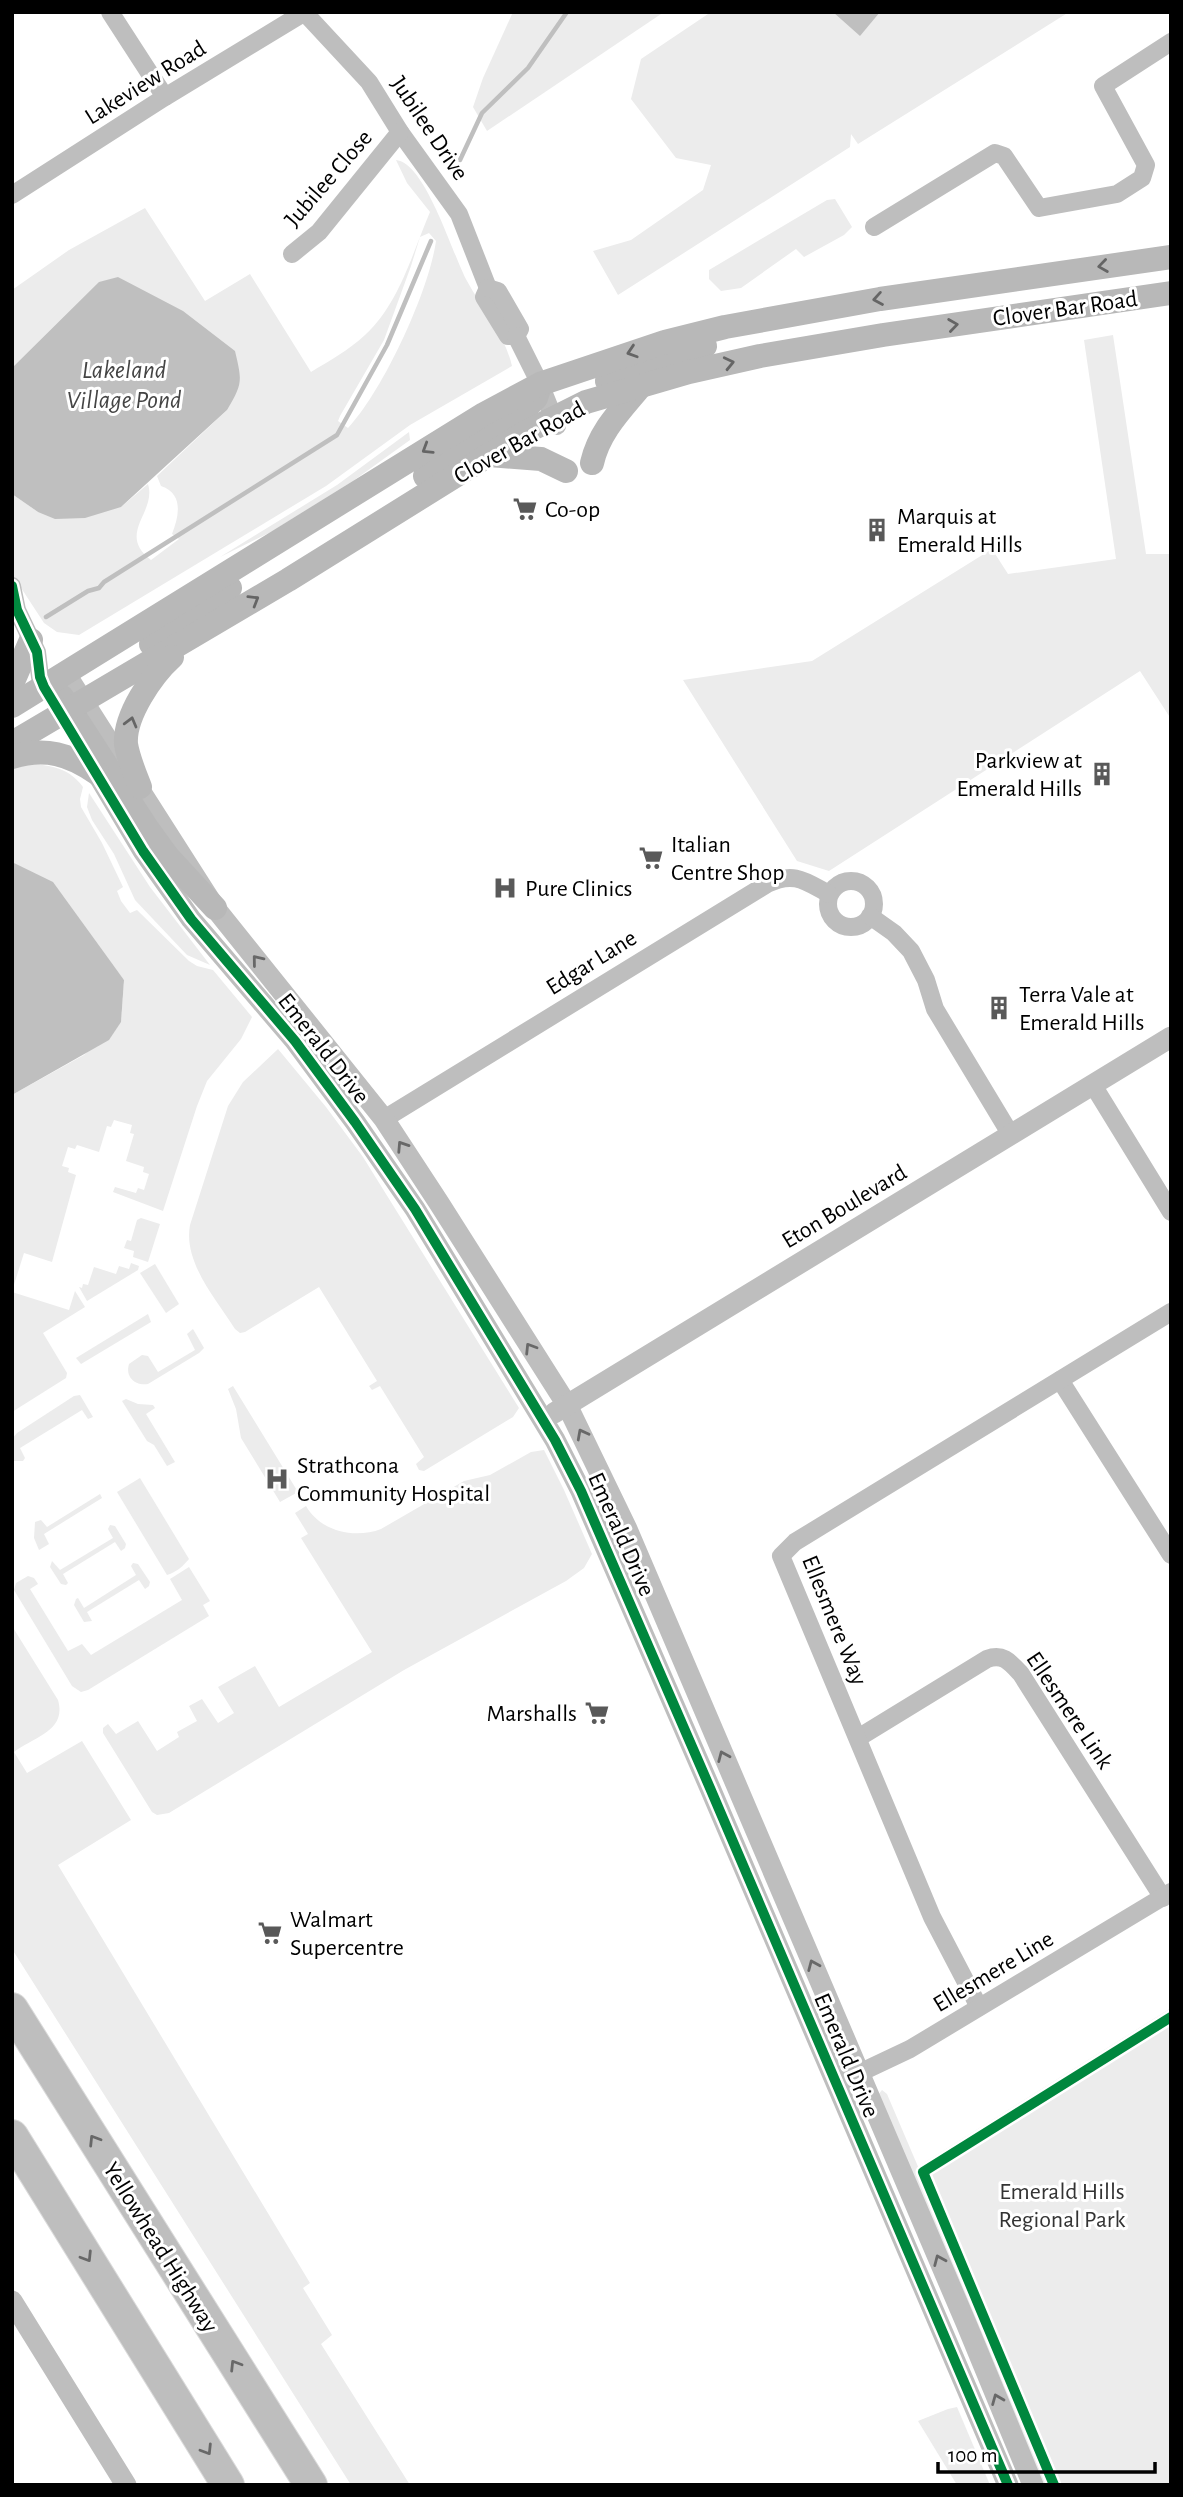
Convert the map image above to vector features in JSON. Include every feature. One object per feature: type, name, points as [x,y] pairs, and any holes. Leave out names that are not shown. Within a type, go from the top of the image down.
[{"type":"highway","name":"Yellowhead Highway","points":[[12,2009],[311,2485]]},
{"type":"highway","points":[[12,2136],[229,2485]]},
{"type":"highway","points":[[12,2152],[65,2221]]},
{"type":"main road","name":"Clover Bar Road","points":[[12,743],[64,696],[301,527],[484,414],[540,384],[665,341],[725,327],[880,299],[1171,257]]},
{"type":"main road","name":"Clover Bar Road","points":[[12,706],[64,696],[195,635],[489,455],[555,422],[586,402],[690,372],[760,356],[883,335],[1171,293]]},
{"type":"main road","points":[[555,422],[564,401],[581,391],[783,317]]},
{"type":"main road","points":[[288,580],[378,507],[522,413],[536,398],[540,384]]},
{"type":"main road","points":[[593,463],[597,444],[640,387]]},
{"type":"main road","points":[[489,455],[541,459],[566,471]]},
{"type":"main road","points":[[140,788],[126,744],[134,708],[160,668],[195,635]]},
{"type":"main road","points":[[12,684],[34,646]]},
{"type":"main road","points":[[12,724],[64,696],[146,828],[168,857],[215,908]]},
{"type":"main road","points":[[12,757],[29,752],[52,752],[77,760],[98,774]]},
{"type":"street","points":[[110,12],[165,97]]},
{"type":"street","name":"Lakeview Road","points":[[12,195],[305,12]]},
{"type":"street","name":"Jubilee Drive","points":[[305,12],[369,82],[400,132],[459,214],[488,288],[484,297],[508,336],[516,336],[540,384]]},
{"type":"street","points":[[874,227],[995,153],[1004,156],[1039,208],[1117,194],[1142,178],[1146,165],[1103,86],[1171,41]]},
{"type":"street","name":"Jubilee Close","points":[[292,254],[320,232],[400,132]]},
{"type":"street","points":[[540,384],[555,422]]},
{"type":"street","points":[[12,586],[15,609],[64,696]]},
{"type":"street","points":[[34,646],[40,677],[64,696]]},
{"type":"street","name":"Emerald Drive","points":[[64,696],[98,774],[143,851],[191,919],[295,1041],[363,1133],[415,1209],[543,1419],[590,1512],[1008,2485]]},
{"type":"street","name":"Emerald Drive","points":[[64,696],[140,788],[215,908],[384,1119],[567,1405],[617,1506],[961,2311],[1032,2485]]},
{"type":"street","name":"Edgar Lane","points":[[384,1119],[767,884],[786,877],[795,877],[830,894]]},
{"type":"street","points":[[847,881],[862,883],[868,888],[874,901],[870,916],[859,926],[844,926],[831,916],[828,902],[830,894],[834,888],[847,881]]},
{"type":"street","points":[[870,916],[894,933],[911,951],[926,980],[935,1009],[1011,1135]]},
{"type":"street","name":"Eton Boulevard","points":[[543,1419],[1171,1037]]},
{"type":"street","points":[[1093,1085],[1171,1212]]},
{"type":"street","name":"Ellesmere Way","points":[[979,2007],[932,1917],[781,1556],[795,1542],[1171,1312]]},
{"type":"street","points":[[1060,1380],[1171,1555]]},
{"type":"street","name":"Ellesmere Link","points":[[858,1738],[987,1659],[996,1656],[1007,1659],[1021,1674],[1167,1895]]},
{"type":"street","name":"Ellesmere Line","points":[[836,2084],[910,2049],[1167,1895]]},
{"type":"street","points":[[12,2301],[126,2485]]},
{"type":"green space","points":[[513,12],[664,12],[487,131],[473,107]]},
{"type":"green space","points":[[711,12],[1069,12],[858,144],[851,134],[850,147],[618,295],[593,251],[631,240],[703,190],[711,165],[676,158],[631,99],[641,59]]},
{"type":"green space","points":[[396,160],[407,165],[428,193],[461,269],[499,333],[512,366],[410,425],[326,486],[79,635],[57,632],[44,623],[12,574],[12,494],[38,512],[121,507],[148,484],[149,494],[137,532],[137,541],[141,550],[151,560],[179,539],[172,534],[178,513],[176,500],[173,494],[161,486],[157,476],[227,410],[143,292],[118,277],[12,368],[12,290],[69,250],[145,208],[205,301],[250,274],[311,372],[365,335],[377,323],[396,294],[430,212],[407,183]],"holes":[[[429,233],[436,241],[424,286],[402,339],[376,390],[348,428],[338,421],[384,340],[420,237]]]},
{"type":"green space","points":[[835,199],[852,227],[844,235],[804,257],[796,249],[741,288],[721,291],[709,279],[709,270],[827,200]]},
{"type":"green space","points":[[1113,335],[1146,554],[1171,554],[1171,719],[1140,671],[829,871],[797,861],[683,680],[812,661],[992,549],[1008,574],[1116,559],[1084,340]]},
{"type":"green space","points":[[409,432],[410,440],[353,481],[271,532],[220,557],[337,485]]},
{"type":"green space","points":[[12,764],[51,766],[76,779],[83,787],[81,807],[123,887],[117,891],[121,901],[130,913],[137,910],[189,961],[213,970],[252,1017],[241,1039],[207,1081],[163,1211],[113,1192],[115,1187],[136,1193],[138,1188],[144,1190],[149,1174],[143,1172],[144,1167],[126,1161],[134,1134],[130,1133],[132,1125],[114,1120],[111,1127],[107,1126],[99,1152],[77,1145],[75,1149],[68,1147],[62,1166],[69,1168],[68,1172],[76,1175],[52,1262],[24,1253],[12,1291],[12,1095],[84,1055],[121,1021],[124,980],[110,962],[14,863],[12,864]]},
{"type":"green space","points":[[89,793],[150,887],[210,965],[187,955],[135,900],[114,854],[92,820],[87,807]]},
{"type":"green space","points":[[278,1049],[363,1157],[519,1408],[513,1417],[424,1471],[419,1470],[416,1464],[424,1457],[380,1386],[372,1390],[369,1386],[377,1381],[319,1287],[240,1333],[203,1280],[191,1253],[190,1225],[228,1106],[243,1082]]},
{"type":"green space","points":[[141,1218],[160,1224],[148,1262],[133,1257],[134,1251],[124,1248],[127,1240],[131,1241],[137,1220]]},
{"type":"green space","points":[[131,1263],[139,1266],[138,1270],[87,1301],[79,1287],[88,1285],[94,1267],[116,1274],[119,1266],[129,1269]]},
{"type":"green space","points":[[155,1264],[179,1304],[166,1313],[140,1273]]},
{"type":"green space","points":[[75,1291],[85,1307],[43,1333],[67,1373],[66,1378],[12,1412],[12,1292],[69,1310]]},
{"type":"green space","points":[[148,1314],[151,1322],[81,1364],[76,1358]]},
{"type":"green space","points":[[193,1329],[204,1348],[199,1353],[148,1384],[139,1384],[132,1380],[128,1373],[129,1364],[142,1355],[148,1356],[158,1372],[195,1350],[187,1334]]},
{"type":"green space","points":[[233,1386],[298,1492],[280,1502],[241,1438],[236,1409],[228,1389]]},
{"type":"green space","points":[[80,1395],[93,1417],[88,1419],[82,1410],[20,1448],[25,1458],[23,1461],[13,1461],[12,1470],[12,1439],[17,1433],[74,1396]]},
{"type":"green space","points":[[126,1399],[138,1404],[153,1405],[155,1408],[146,1414],[175,1462],[167,1466],[154,1445],[147,1441],[122,1401]]},
{"type":"green space","points":[[544,1450],[592,1554],[584,1568],[566,1581],[404,1670],[169,1813],[157,1815],[152,1812],[103,1733],[103,1728],[108,1724],[116,1734],[138,1721],[157,1751],[179,1737],[177,1732],[197,1721],[189,1706],[202,1699],[218,1723],[234,1713],[218,1687],[255,1666],[279,1707],[372,1652],[301,1538],[308,1534],[295,1513],[306,1506],[320,1522],[339,1531],[371,1532],[381,1529],[464,1481],[490,1475],[531,1452]]},
{"type":"green space","points":[[140,1478],[189,1559],[167,1575],[117,1492]]},
{"type":"green space","points":[[100,1494],[102,1498],[44,1534],[49,1544],[39,1550],[34,1538],[35,1522],[41,1520],[47,1527]]},
{"type":"green space","points":[[110,1525],[115,1526],[126,1544],[125,1548],[121,1551],[115,1542],[63,1574],[68,1583],[61,1584],[50,1567],[52,1561],[60,1570],[113,1538],[108,1529]]},
{"type":"green space","points":[[133,1563],[138,1564],[150,1582],[149,1586],[145,1589],[139,1580],[87,1612],[92,1621],[84,1622],[74,1605],[76,1599],[78,1598],[84,1608],[136,1575],[131,1566]]},
{"type":"green space","points":[[189,1567],[210,1601],[203,1605],[209,1616],[81,1692],[72,1686],[14,1590],[16,1583],[28,1576],[34,1578],[38,1584],[30,1589],[68,1651],[82,1644],[91,1655],[182,1600],[170,1579]]},
{"type":"green space","points":[[12,1626],[58,1700],[60,1711],[58,1719],[47,1732],[14,1752],[27,1773],[82,1741],[131,1820],[58,1865],[310,2283],[303,2288],[332,2335],[321,2344],[410,2485],[351,2485],[12,1949]]},
{"type":"green space","name":"Emerald Hills Regional Park","points":[[1171,2008],[1171,2485],[1057,2485],[922,2164]]},
{"type":"green space","points":[[882,2090],[887,2094],[1054,2485],[1044,2485],[878,2095]]},
{"type":"green space","points":[[957,2407],[990,2485],[957,2485],[918,2421]]},
{"type":"water","points":[[833,12],[880,12],[860,36]]},
{"type":"water","name":"Lakeland Village Pond","points":[[118,277],[183,311],[235,351],[240,382],[227,410],[121,507],[85,518],[55,519],[38,512],[12,494],[12,368],[99,282]]},
{"type":"water","points":[[14,863],[53,882],[124,980],[121,1022],[109,1040],[12,1095]]},
{"type":"waterway","points":[[460,160],[482,113],[528,68],[567,12]]},
{"type":"waterway","points":[[46,617],[88,591],[99,588],[104,582],[337,435],[387,345],[431,241]]},
{"type":"cycle path","points":[[12,586],[17,610],[37,652],[44,687],[143,851],[191,919],[295,1041],[355,1122],[415,1209],[555,1440],[581,1491],[710,1788],[1008,2485]]},
{"type":"cycle path","points":[[1054,2485],[923,2172],[1171,2017]]},
{"type":"place","name":"Co-op","points":[[525,509]]},
{"type":"place","name":"Marquis at Emerald Hills","points":[[877,530]]},
{"type":"place","name":"Parkview at Emerald Hills","points":[[1102,774]]},
{"type":"place","name":"Italian Centre Shop","points":[[651,858]]},
{"type":"place","name":"Pure Clinics","points":[[505,888]]},
{"type":"place","name":"Terra Vale at Emerald Hills","points":[[999,1008]]},
{"type":"place","name":"Strathcona Community Hospital","points":[[277,1479]]},
{"type":"place","name":"Marshalls","points":[[597,1713]]},
{"type":"place","name":"Walmart Supercentre","points":[[270,1933]]}]
